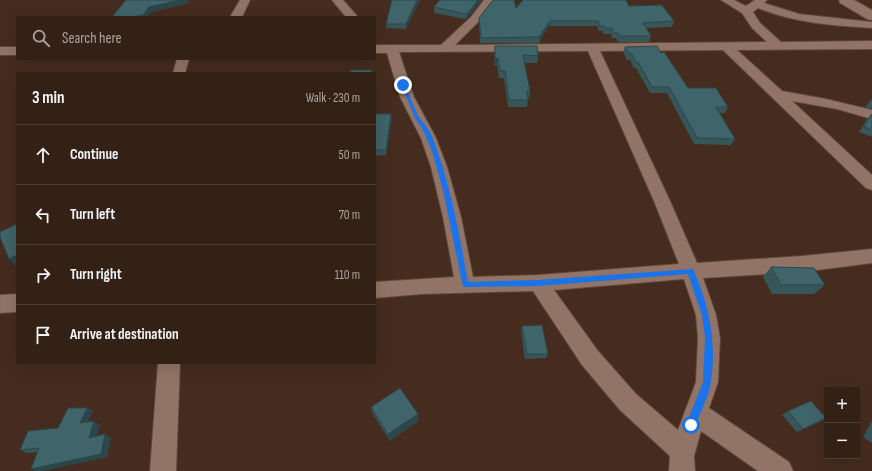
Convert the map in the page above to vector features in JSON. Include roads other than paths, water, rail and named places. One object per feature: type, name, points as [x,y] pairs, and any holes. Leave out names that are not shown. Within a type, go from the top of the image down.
[{"type":"main road","points":[[845,0],[872,16]]},
{"type":"street","points":[[237,16],[245,0]]},
{"type":"street","points":[[337,0],[351,16]]},
{"type":"street","points":[[445,48],[475,19],[490,0]]},
{"type":"street","points":[[726,0],[747,11],[748,16],[762,32],[777,45]]},
{"type":"street","points":[[747,11],[760,2],[773,12],[794,17],[872,25]]},
{"type":"street","points":[[376,49],[872,45]]},
{"type":"street","points":[[726,46],[872,184]]},
{"type":"street","points":[[592,47],[662,201],[691,271],[706,315],[709,338],[707,382],[695,414],[683,461]]},
{"type":"street","points":[[392,49],[410,104],[427,132],[434,151],[446,190],[456,233],[465,285]]},
{"type":"street","points":[[0,51],[16,51]]},
{"type":"street","points":[[179,72],[183,60]]},
{"type":"street","points":[[779,95],[817,100],[845,106],[872,115]]},
{"type":"street","points":[[376,290],[421,286],[538,283],[802,264],[872,256]]},
{"type":"street","points":[[538,283],[590,358],[628,402],[683,461]]},
{"type":"street","points":[[0,304],[16,303]]},
{"type":"street","points":[[163,471],[169,364]]},
{"type":"street","points":[[695,414],[780,471]]}]
